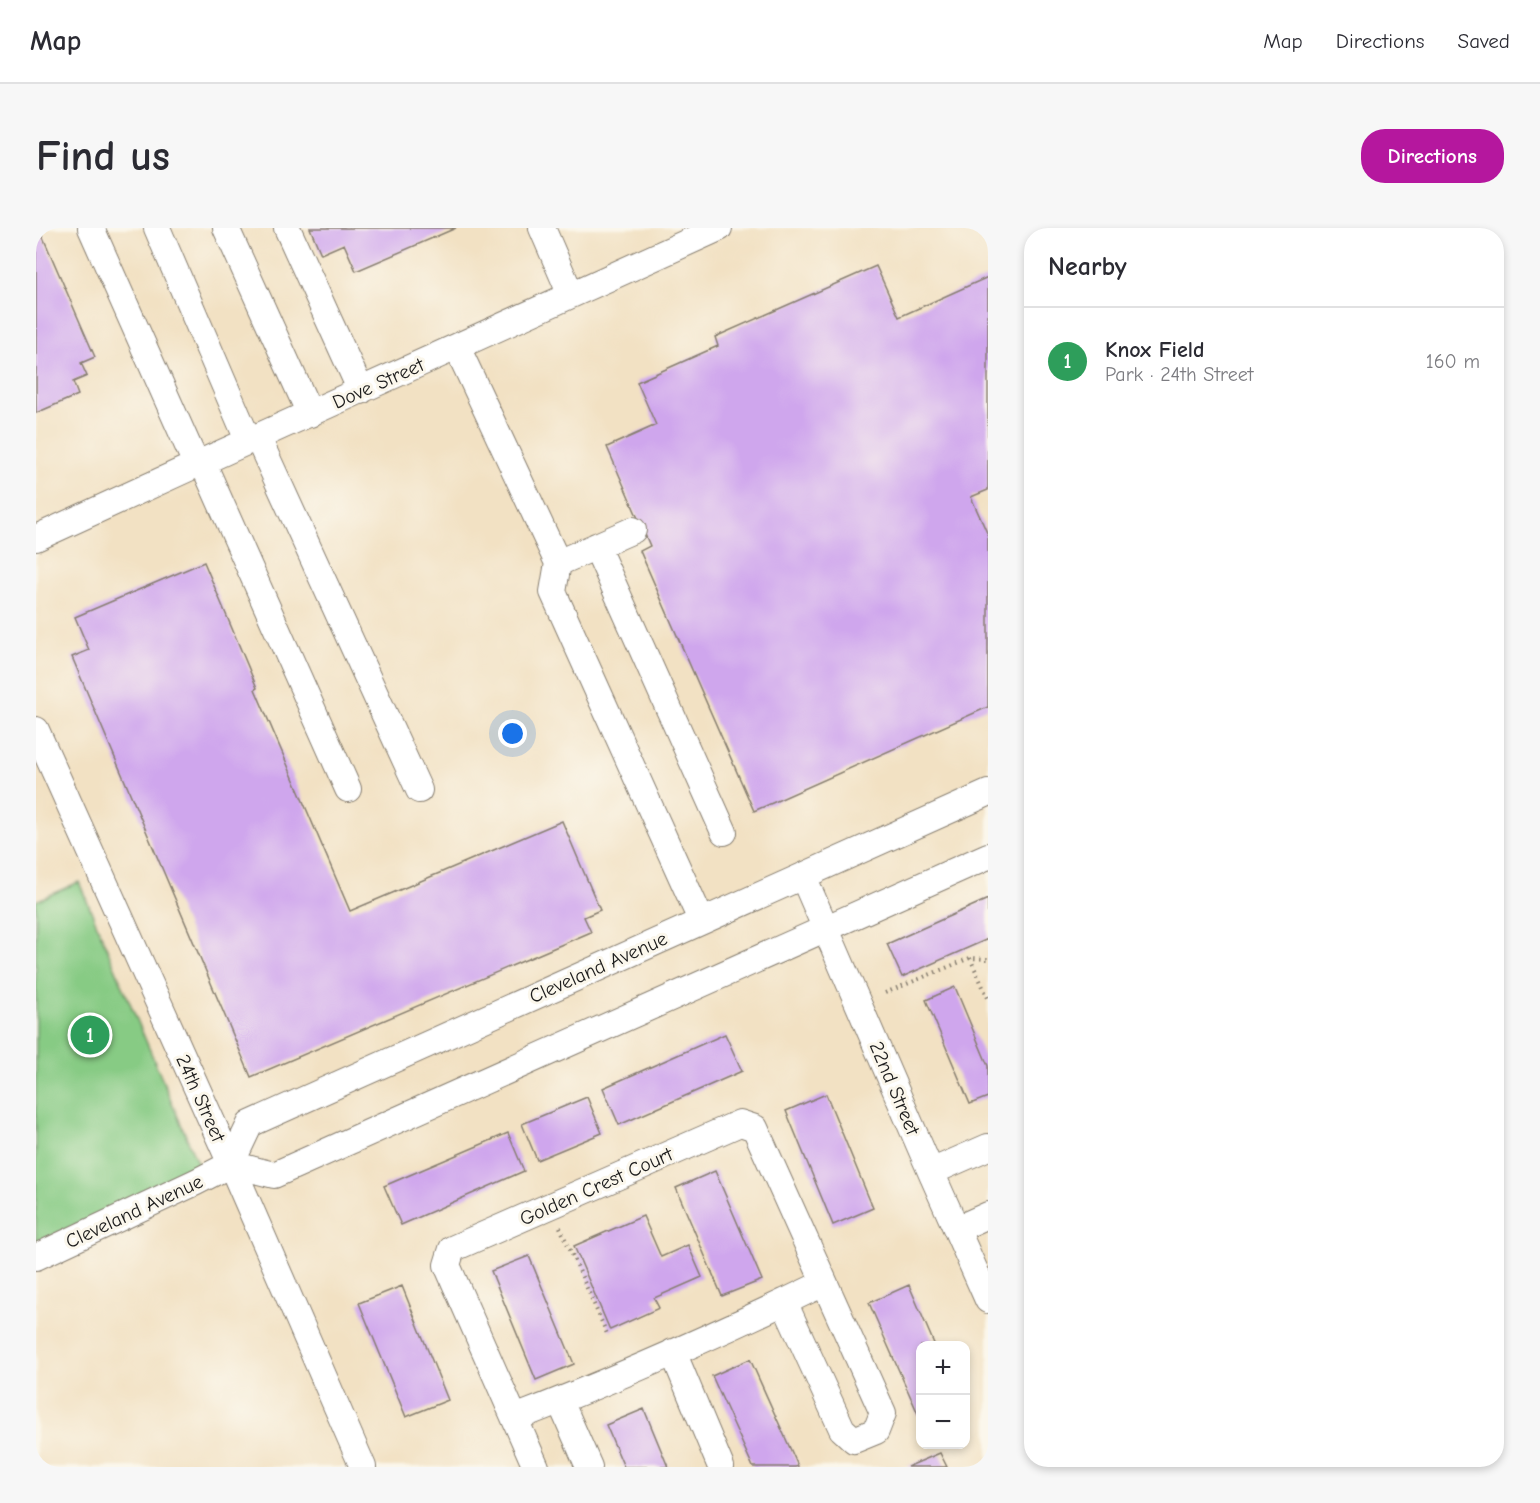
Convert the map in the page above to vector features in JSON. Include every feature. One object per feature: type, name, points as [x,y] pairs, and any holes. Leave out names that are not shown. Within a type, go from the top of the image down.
[{"type":"street","points":[[92,228],[348,789]]},
{"type":"street","points":[[157,228],[419,790]]},
{"type":"street","points":[[226,228],[310,414]]},
{"type":"street","points":[[287,228],[361,391]]},
{"type":"street","points":[[542,228],[571,296]]},
{"type":"street","name":"Dove Street","points":[[36,538],[719,228]]},
{"type":"street","points":[[457,347],[558,563],[553,592],[701,920]]},
{"type":"street","points":[[558,563],[633,530]]},
{"type":"street","points":[[596,546],[724,832]]},
{"type":"street","name":"24th Street","points":[[36,730],[231,1164],[363,1467]]},
{"type":"street","name":"Cleveland Avenue","points":[[36,1257],[231,1164],[250,1124],[988,793]]},
{"type":"street","points":[[231,1164],[274,1175],[988,856]]},
{"type":"street","name":"22nd Street","points":[[803,876],[988,1300]]},
{"type":"street","name":"Golden Crest Court","points":[[536,1467],[447,1265],[452,1249],[740,1123],[755,1128],[883,1413],[876,1431],[854,1440],[842,1429],[784,1302]]},
{"type":"street","points":[[931,1172],[988,1147]]},
{"type":"street","points":[[957,1229],[988,1215]]},
{"type":"street","points":[[515,1418],[673,1352],[824,1283]]},
{"type":"street","points":[[673,1352],[721,1467]]},
{"type":"street","points":[[560,1401],[589,1467]]},
{"type":"path","points":[[970,958],[988,998]]},
{"type":"path","points":[[885,993],[970,958],[988,959]]},
{"type":"path","points":[[559,1225],[608,1336]]},
{"type":"green space","points":[[79,882],[200,1169],[36,1243],[36,901]]},
{"type":"building","points":[[36,228],[39,228],[95,357],[81,363],[87,376],[73,382],[78,395],[36,413]]},
{"type":"building","points":[[310,228],[456,228],[356,271],[344,244],[321,254]]},
{"type":"building","points":[[876,266],[899,317],[988,277],[988,490],[971,497],[988,535],[988,707],[754,811],[640,551],[650,546],[607,447],[656,425],[637,382],[718,346],[715,337]]},
{"type":"building","points":[[204,562],[257,688],[255,689],[350,911],[562,821],[600,910],[584,917],[591,932],[251,1077],[72,657],[89,650],[75,617]]},
{"type":"building","points":[[988,899],[988,939],[902,977],[887,944]]},
{"type":"building","points":[[955,987],[988,1066],[988,1097],[970,1104],[926,1000]]},
{"type":"building","points":[[725,1034],[742,1071],[619,1125],[603,1088]]},
{"type":"building","points":[[826,1094],[873,1208],[833,1225],[786,1111]]},
{"type":"building","points":[[587,1097],[602,1133],[537,1160],[522,1124]]},
{"type":"building","points":[[508,1133],[524,1171],[401,1225],[384,1186]]},
{"type":"building","points":[[715,1171],[762,1280],[722,1296],[676,1188]]},
{"type":"building","points":[[643,1216],[661,1257],[688,1245],[702,1277],[654,1298],[659,1308],[610,1330],[574,1246]]},
{"type":"building","points":[[529,1256],[574,1364],[536,1380],[491,1271]]},
{"type":"building","points":[[909,1285],[933,1341],[916,1341],[916,1409],[869,1303]]},
{"type":"building","points":[[402,1286],[448,1400],[406,1417],[359,1303]]},
{"type":"building","points":[[750,1359],[798,1466],[753,1467],[712,1376]]},
{"type":"building","points":[[644,1409],[668,1467],[624,1467],[606,1425]]},
{"type":"building","points":[[940,1453],[947,1467],[907,1467]]},
{"type":"place","name":"Knox Field","points":[[90,1035]]}]
